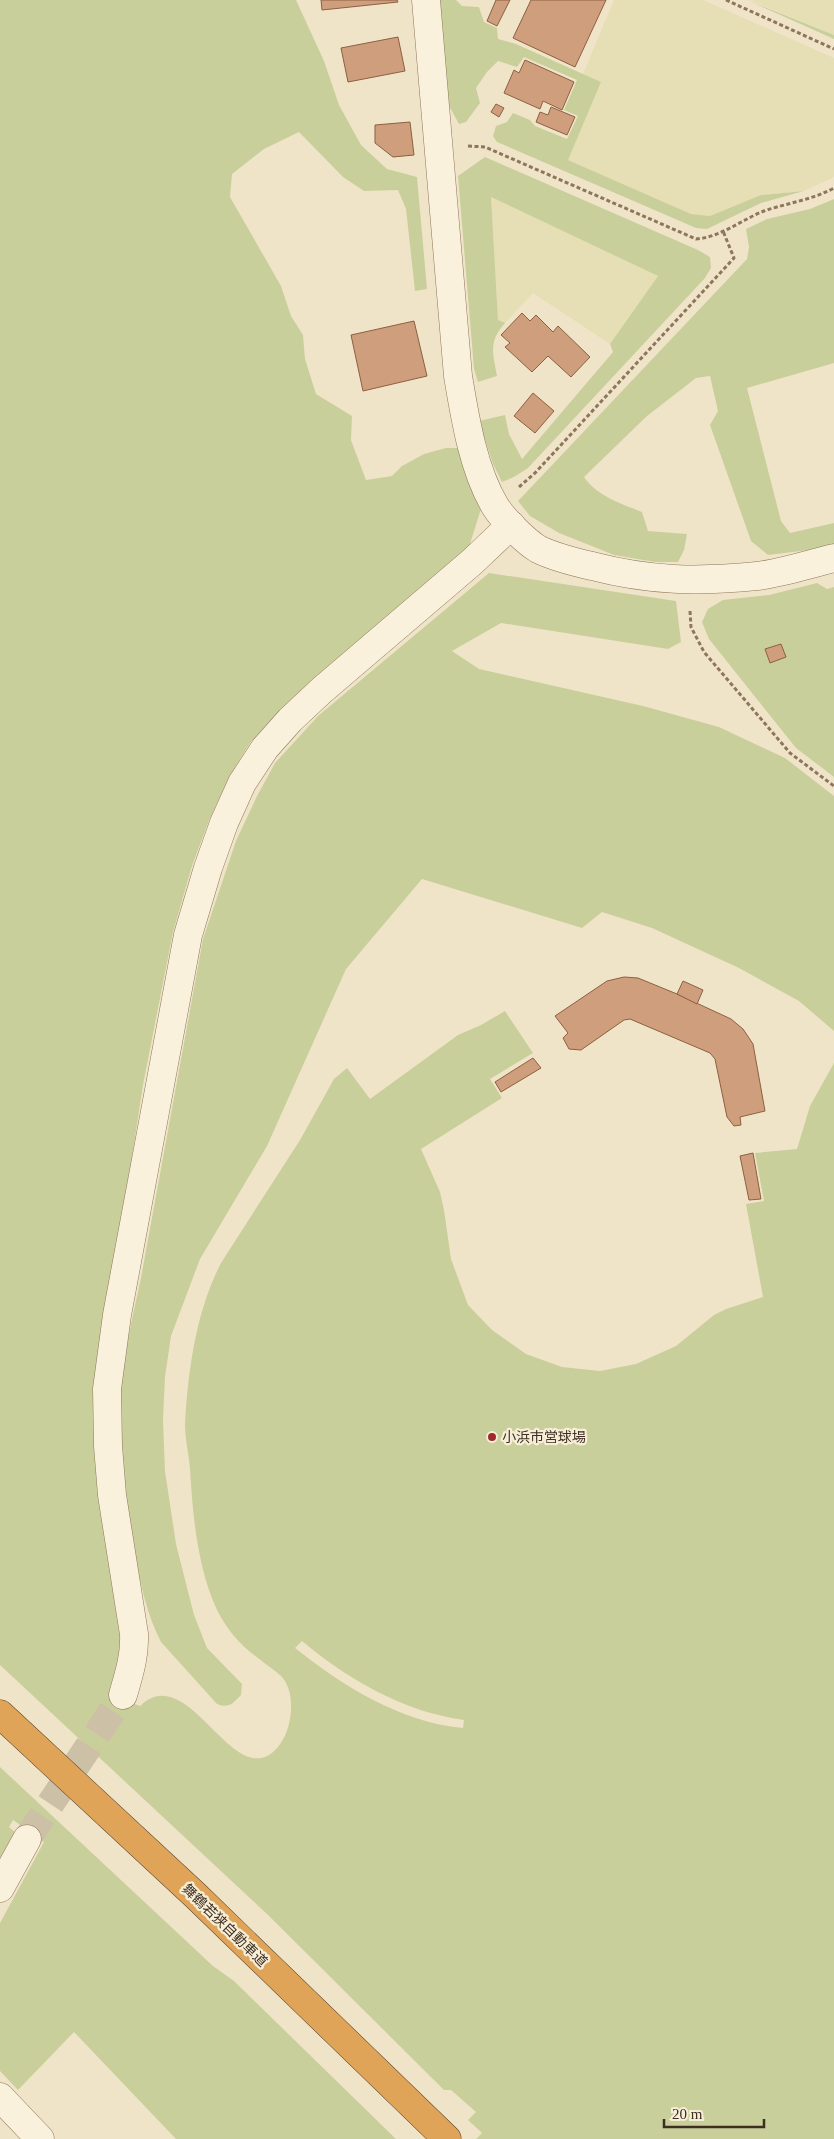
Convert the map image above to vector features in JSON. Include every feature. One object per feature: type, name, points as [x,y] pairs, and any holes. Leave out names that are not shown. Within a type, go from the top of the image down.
[{"type":"highway","name":"舞鶴若狭自動車道","points":[[0,1714],[202,1901],[447,2139]]},
{"type":"street","points":[[426,0],[458,376],[467,426],[483,479],[503,516],[537,548],[569,561],[630,576],[687,580],[759,575],[834,558]]},
{"type":"street","points":[[123,1695],[135,1648],[112,1495],[108,1446],[107,1388],[117,1315],[188,935],[208,868],[224,822],[242,783],[265,748],[290,720],[322,690],[472,562],[503,516]]},
{"type":"street","points":[[0,1888],[27,1839]]},
{"type":"street","points":[[0,2097],[40,2139]]},
{"type":"path","points":[[726,0],[834,49]]},
{"type":"path","points":[[438,144],[485,147],[696,238],[709,238],[764,211],[807,200],[834,188]]},
{"type":"path","points":[[503,516],[535,473],[734,258],[723,231]]},
{"type":"path","points":[[687,580],[691,627],[704,652],[790,753],[834,786]]},
{"type":"shaded area","points":[[614,0],[703,0],[834,58],[834,177],[804,191],[761,195],[710,216],[691,214],[568,160],[601,82],[583,74]]},
{"type":"shaded area","points":[[750,0],[834,0],[834,35]]},
{"type":"shaded area","points":[[491,197],[658,276],[610,344],[533,293],[505,323],[498,320]]},
{"type":"green space","points":[[0,0],[296,0],[324,61],[339,105],[361,145],[387,169],[417,177],[427,289],[415,291],[406,209],[398,190],[364,191],[343,177],[299,132],[264,149],[232,174],[230,197],[281,286],[291,316],[303,335],[305,359],[316,394],[352,416],[351,440],[366,480],[392,476],[402,466],[424,454],[446,448],[458,448],[468,466],[481,509],[469,547],[312,681],[278,712],[250,743],[229,777],[210,818],[192,866],[173,932],[143,1085],[120,1236],[120,1619],[125,1700],[140,1706],[158,1696],[176,1699],[194,1711],[228,1744],[245,1755],[261,1758],[278,1747],[287,1731],[291,1703],[287,1684],[282,1677],[234,1637],[217,1610],[210,1593],[197,1541],[185,1430],[186,1404],[191,1362],[199,1321],[212,1282],[221,1263],[300,1140],[334,1079],[347,1068],[370,1099],[458,1035],[481,1025],[505,1011],[533,1053],[490,1079],[502,1098],[421,1149],[440,1192],[451,1259],[468,1305],[492,1330],[526,1354],[562,1367],[600,1371],[636,1364],[676,1346],[714,1315],[763,1297],[746,1204],[764,1201],[755,1153],[797,1149],[810,1106],[834,1063],[834,2139],[476,2139],[482,2133],[468,2120],[476,2112],[451,2090],[444,2090],[267,1914],[0,1665]],"holes":[[[302,1641],[357,1681],[398,1702],[420,1710],[464,1720],[463,1728],[417,1718],[373,1700],[333,1676],[295,1648]]]},
{"type":"green space","points":[[439,0],[456,0],[462,6],[479,7],[484,22],[497,28],[498,39],[516,44],[601,82],[568,160],[691,214],[710,216],[761,195],[804,191],[761,203],[707,229],[696,228],[497,142],[493,136],[496,126],[507,122],[513,113],[530,120],[535,126],[567,139],[578,116],[564,110],[577,80],[524,57],[517,67],[498,61],[487,72],[476,88],[480,103],[466,122],[459,124],[449,106]]},
{"type":"green space","points":[[747,0],[834,35],[834,39]]},
{"type":"green space","points":[[485,157],[698,250],[710,257],[711,268],[705,278],[528,468],[502,482],[493,464],[479,421],[505,415],[509,434],[522,459],[613,352],[610,344],[658,276],[491,197],[498,320],[505,323],[496,336],[493,348],[497,376],[478,382],[474,369],[458,176]]},
{"type":"green space","points":[[834,199],[834,363],[747,388],[781,521],[790,533],[834,523],[834,544],[809,550],[768,555],[751,541],[710,425],[718,411],[710,376],[696,378],[647,416],[584,477],[589,484],[603,494],[642,512],[648,531],[687,534],[684,550],[678,562],[655,562],[614,555],[559,533],[530,516],[518,501],[747,259],[749,247],[746,229],[767,219],[810,209]]},
{"type":"green space","points":[[489,573],[676,601],[681,642],[668,649],[501,623],[452,651],[479,669],[643,706],[719,727],[785,758],[834,796],[834,1031],[799,1001],[739,968],[652,928],[602,912],[582,928],[422,879],[346,969],[267,1146],[200,1259],[171,1336],[165,1377],[163,1420],[165,1471],[176,1544],[194,1615],[207,1648],[242,1684],[241,1695],[225,1706],[217,1704],[161,1642],[148,1611],[131,1535],[122,1473],[120,1432],[122,1376],[203,939],[236,841],[275,763],[318,716]]},
{"type":"green space","points":[[817,583],[827,589],[834,587],[834,777],[796,748],[709,639],[702,622],[708,609],[723,600],[769,595]]},
{"type":"green space","points":[[0,1767],[213,1966],[234,1981],[396,2139],[176,2139],[74,2032],[18,2090],[0,2071],[0,1923],[44,1842],[13,1820],[9,1827],[16,1833],[0,1863]]},
{"type":"building","points":[[321,0],[397,0],[398,2],[322,10]]},
{"type":"building","points":[[496,0],[510,0],[497,26],[487,21]]},
{"type":"building","points":[[531,0],[606,0],[575,67],[513,38]]},
{"type":"building","points":[[398,37],[405,71],[348,82],[341,48]]},
{"type":"building","points":[[525,60],[574,82],[562,110],[543,101],[540,109],[504,93],[514,70],[519,73]]},
{"type":"building","points":[[496,104],[504,108],[499,117],[491,112]]},
{"type":"building","points":[[551,107],[575,117],[567,135],[536,122],[540,112],[548,115]]},
{"type":"building","points":[[410,122],[414,155],[393,157],[375,143],[375,125]]},
{"type":"building","points":[[522,313],[530,321],[536,315],[553,332],[558,326],[590,357],[571,377],[548,356],[532,372],[505,347],[510,343],[501,335]]},
{"type":"building","points":[[414,321],[427,376],[363,391],[351,335]]},
{"type":"building","points":[[533,393],[554,411],[535,433],[514,416]]},
{"type":"building","points":[[781,644],[786,657],[770,663],[765,649]]},
{"type":"building","points":[[624,977],[638,978],[677,994],[731,1019],[743,1029],[753,1044],[765,1111],[740,1117],[741,1125],[734,1126],[727,1117],[715,1059],[710,1053],[630,1019],[624,1020],[581,1050],[569,1049],[563,1038],[568,1033],[555,1016],[607,981]]},
{"type":"building","points":[[683,981],[703,990],[697,1004],[677,994]]},
{"type":"building","points":[[533,1058],[541,1068],[501,1092],[495,1082]]},
{"type":"building","points":[[753,1153],[761,1199],[749,1200],[740,1156]]},
{"type":"tunnel","points":[[27,1839],[123,1695]]},
{"type":"place","name":"小浜市営球場","points":[[492,1437]]}]
